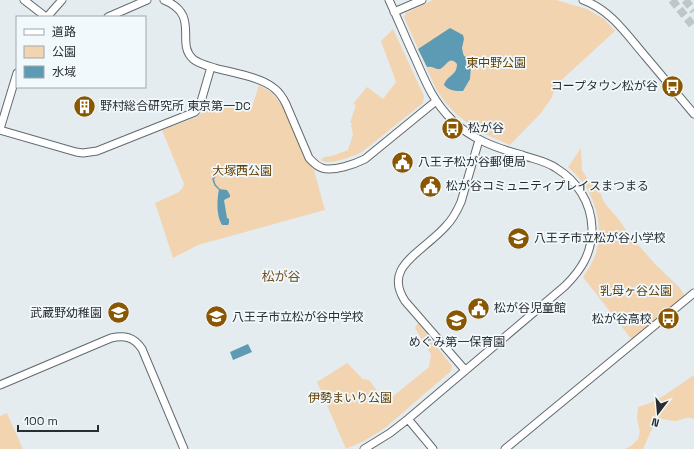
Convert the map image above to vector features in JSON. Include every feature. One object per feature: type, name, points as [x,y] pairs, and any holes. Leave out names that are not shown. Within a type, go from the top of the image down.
[{"type":"street","points":[[24,0],[45,16]]},
{"type":"street","points":[[47,16],[62,0]]},
{"type":"street","points":[[110,16],[147,0]]},
{"type":"street","points":[[164,0],[178,9],[184,18],[186,45],[192,59],[211,67],[259,80],[276,89],[286,104],[309,158],[314,164],[322,168],[335,169],[358,162],[365,158],[436,101]]},
{"type":"street","points":[[364,449],[390,433],[408,419],[571,280],[586,260],[592,233],[592,222],[588,205],[580,190],[570,178],[555,167],[541,161],[495,147],[479,140],[453,122],[427,87],[388,0]]},
{"type":"street","points":[[394,12],[422,0]]},
{"type":"street","points":[[583,0],[599,7],[615,21],[694,114]]},
{"type":"street","points":[[16,76],[0,130],[76,152],[83,152],[97,151],[195,112],[200,105],[211,67]]},
{"type":"street","points":[[465,370],[405,300],[400,291],[399,282],[401,270],[406,262],[452,220],[461,202],[479,140]]},
{"type":"street","points":[[505,449],[694,293]]},
{"type":"street","points":[[0,386],[111,338],[119,336],[126,337],[133,340],[142,349],[184,449]]},
{"type":"street","points":[[408,419],[433,449]]},
{"type":"green space","name":"東中野公園","points":[[433,0],[556,0],[587,9],[604,19],[615,31],[556,85],[552,97],[541,113],[510,145],[478,131],[457,115],[436,89],[404,17],[406,13]]},
{"type":"green space","points":[[393,29],[424,96],[423,103],[362,152],[330,162],[321,160],[324,157],[332,156],[348,150],[353,134],[351,126],[352,123],[350,123],[356,105],[353,104],[367,87],[383,99],[396,82],[381,41]]},
{"type":"green space","name":"大塚西公園","points":[[259,85],[272,93],[282,105],[308,162],[314,170],[325,210],[198,245],[173,258],[155,203],[179,192],[184,184],[162,130],[197,117],[204,110],[208,101],[246,111],[252,107]]},
{"type":"green space","name":"乳母ヶ谷公園","points":[[581,148],[582,170],[587,178],[601,194],[607,206],[628,233],[655,264],[680,288],[685,296],[632,340],[583,277],[596,253],[599,229],[598,217],[590,195],[577,175],[568,167]]},
{"type":"green space","name":"伊勢まいり公園","points":[[418,323],[452,366],[451,371],[385,428],[364,441],[346,449],[317,382],[347,363],[363,379],[369,380],[386,402],[429,367],[431,355],[415,328]]},
{"type":"green space","points":[[694,375],[694,419],[686,418],[677,421],[664,419],[656,420],[643,449],[625,449],[631,446],[638,439],[640,432],[637,419],[638,407],[650,403],[665,395]]},
{"type":"green space","points":[[7,413],[23,449],[0,449],[0,416]]},
{"type":"water","points":[[450,28],[463,35],[463,53],[464,56],[468,58],[471,66],[470,79],[463,91],[450,90],[444,85],[447,79],[454,73],[457,68],[457,64],[450,61],[440,69],[427,67],[418,49]]},
{"type":"water","points":[[219,189],[227,190],[230,195],[230,197],[224,200],[227,218],[229,219],[228,225],[222,225],[219,217],[217,203]]},
{"type":"water","points":[[248,344],[252,352],[233,360],[230,352]]},
{"type":"waterway","points":[[219,189],[215,185],[213,179],[222,168]]},
{"type":"tunnel","points":[[672,0],[694,27]]},
{"type":"tunnel","points":[[685,0],[694,11]]},
{"type":"place","name":"コープタウン松が谷","points":[[673,86]]},
{"type":"place","name":"野村総合研究所 東京第一DC","points":[[85,106]]},
{"type":"place","name":"松が谷","points":[[452,128]]},
{"type":"place","name":"八王子松が谷郵便局","points":[[403,162]]},
{"type":"place","name":"松が谷コミュニティプレイスまつまる","points":[[430,186]]},
{"type":"place","name":"八王子市立松が谷小学校","points":[[519,238]]},
{"type":"place","name":"松が谷児童館","points":[[478,308]]},
{"type":"place","name":"武蔵野幼稚園","points":[[118,313]]},
{"type":"place","name":"八王子市立松が谷中学校","points":[[217,317]]},
{"type":"place","name":"松が谷高校","points":[[668,319]]},
{"type":"place","name":"めぐみ第一保育園","points":[[457,321]]},
{"type":"district","name":"松が谷","points":[[281,276]]}]
